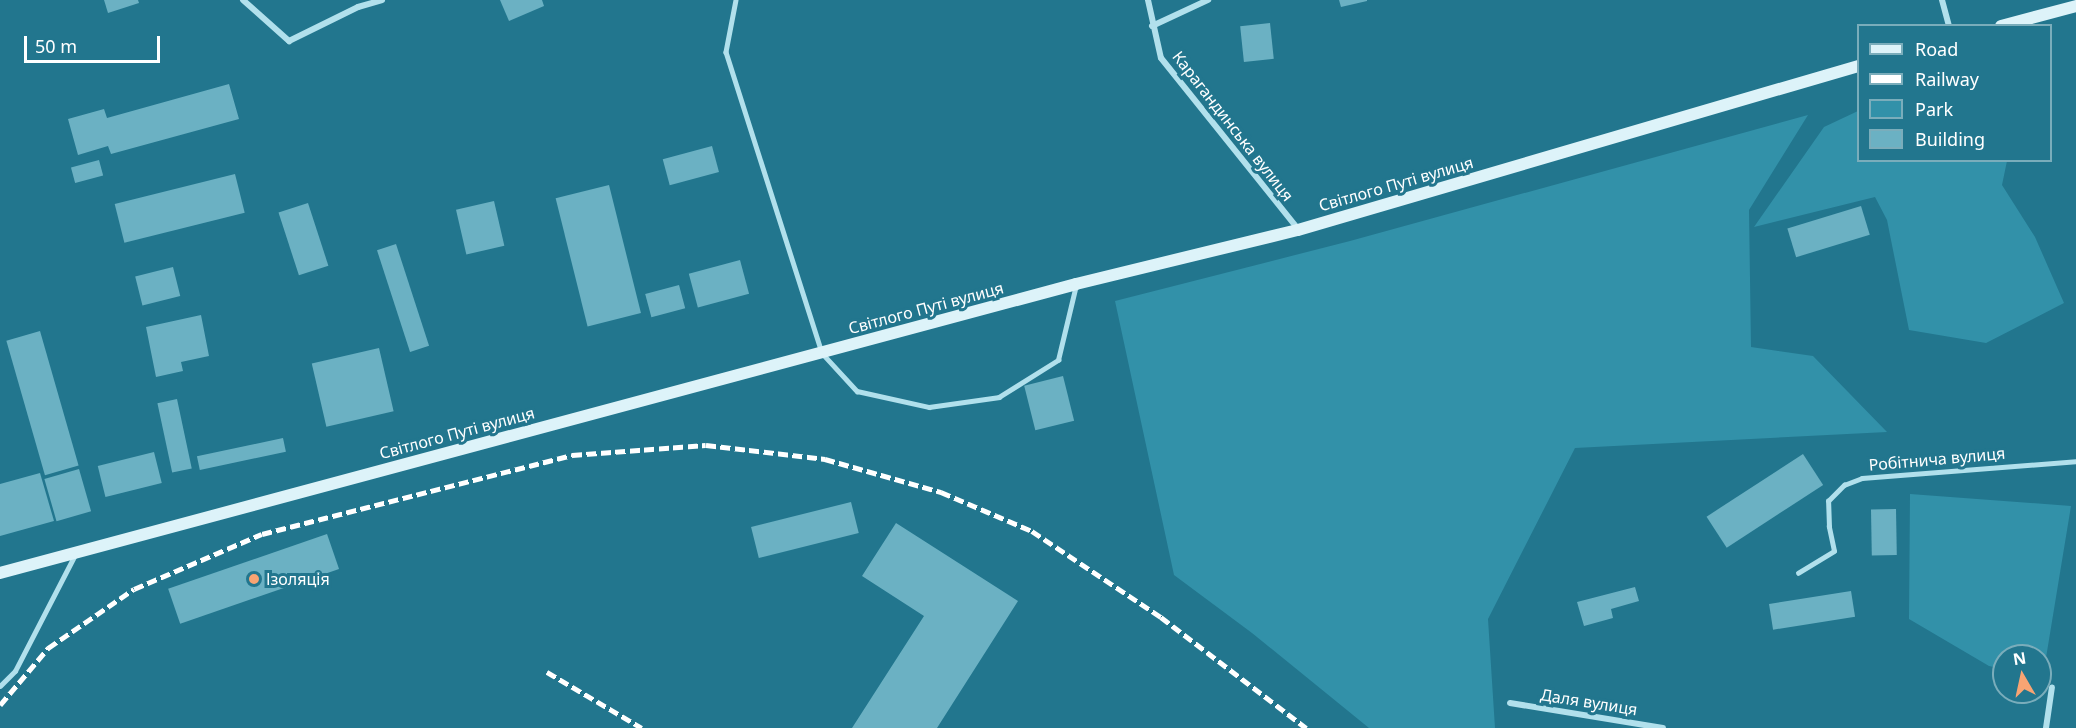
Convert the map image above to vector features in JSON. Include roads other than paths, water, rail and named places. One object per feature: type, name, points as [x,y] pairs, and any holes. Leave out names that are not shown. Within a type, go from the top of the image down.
[{"type":"main road","points":[[2008,24],[2076,6]]},
{"type":"main road","name":"Світлого Путі вулиця","points":[[0,573],[1076,284],[1298,230],[1857,66]]},
{"type":"street","points":[[243,0],[289,40],[357,4],[382,0]]},
{"type":"street","name":"Карагандинська вулиця","points":[[1148,0],[1161,58],[1298,230]]},
{"type":"street","points":[[1152,26],[1208,0]]},
{"type":"street","points":[[1942,0],[1948,24]]},
{"type":"street","name":"Даля вулиця","points":[[1510,703],[1663,728]]},
{"type":"street","points":[[2046,728],[2050,704]]},
{"type":"lane","points":[[736,0],[726,52],[822,353],[857,391],[929,407],[999,396],[1058,360],[1076,284]]},
{"type":"lane","name":"Робітнича вулиця","points":[[1798,573],[1834,552],[1829,527],[1828,501],[1844,485],[1862,478],[2076,461]]},
{"type":"lane","points":[[0,686],[15,671],[76,552]]},
{"type":"railway","points":[[0,705],[48,648],[134,589],[262,534],[572,455],[706,445],[825,459],[941,492],[1032,531],[1161,617],[1306,728]]},
{"type":"railway","points":[[547,672],[642,728]]},
{"type":"place","name":"Ізоляція","points":[[254,579]]}]
